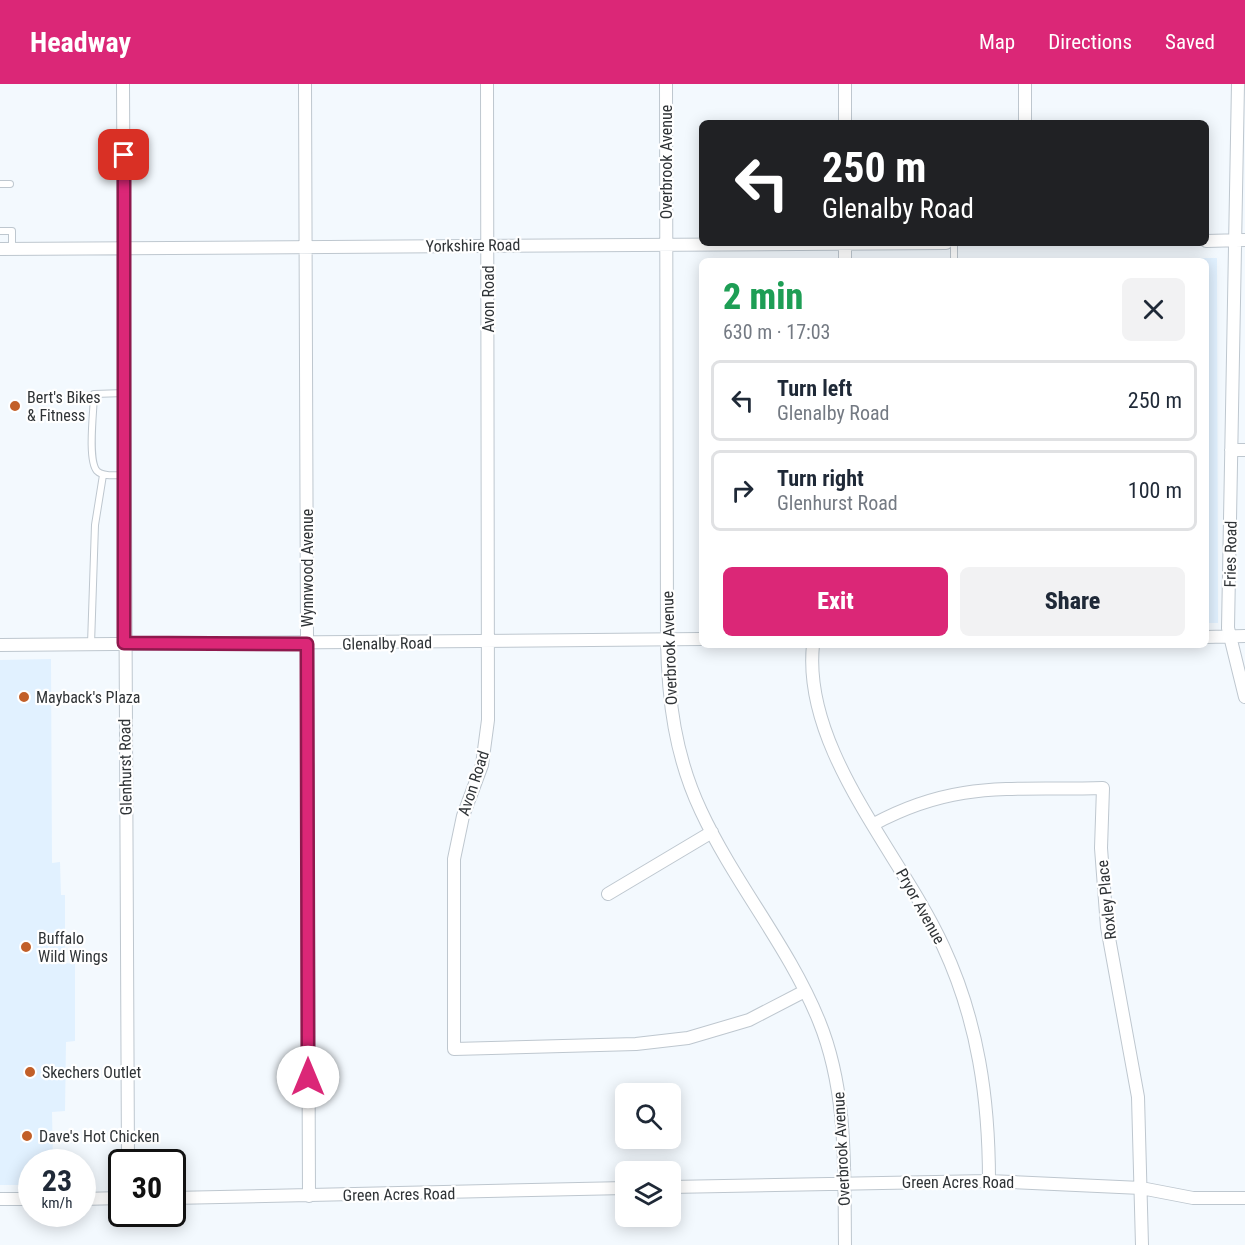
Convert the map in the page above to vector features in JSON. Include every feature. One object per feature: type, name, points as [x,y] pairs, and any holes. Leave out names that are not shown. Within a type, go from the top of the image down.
[{"type":"street","name":"Glenhurst Road","points":[[123,84],[128,1149]]},
{"type":"street","name":"Wynnwood Avenue","points":[[305,84],[309,1196]]},
{"type":"street","name":"Avon Road","points":[[487,84],[487,739],[482,765],[460,824],[454,859],[454,1049],[636,1044],[688,1038],[749,1020],[804,991]]},
{"type":"street","name":"Overbrook Avenue","points":[[666,84],[667,639],[668,686],[675,733],[692,790],[712,832],[804,991],[823,1032],[838,1086],[842,1120],[845,1245]]},
{"type":"street","points":[[845,84],[845,120]]},
{"type":"street","points":[[1025,84],[1025,120]]},
{"type":"street","name":"Fries Road","points":[[1238,84],[1240,240],[1231,450],[1229,636],[1245,697]]},
{"type":"street","points":[[1209,240],[1240,240]]},
{"type":"street","name":"Yorkshire Road","points":[[6,249],[699,244]]},
{"type":"street","points":[[1231,450],[1245,450]]},
{"type":"street","points":[[1209,636],[1245,636]]},
{"type":"street","name":"Glenalby Road","points":[[0,645],[699,639]]},
{"type":"street","name":"Pryor Avenue","points":[[813,648],[812,680],[820,718],[843,771],[928,916],[956,976],[966,1007],[984,1083],[989,1138],[989,1181]]},
{"type":"street","name":"Roxley Place","points":[[874,824],[919,803],[975,790],[1102,788],[1103,887],[1107,927],[1135,1074],[1142,1245]]},
{"type":"street","points":[[608,894],[712,832]]},
{"type":"street","name":"Green Acres Road","points":[[681,1187],[989,1181],[1141,1188],[1193,1198],[1245,1198]]},
{"type":"street","name":"Green Acres Road","points":[[186,1198],[615,1188]]},
{"type":"street","points":[[0,1199],[18,1199]]},
{"type":"lane","points":[[0,184],[10,184]]},
{"type":"lane","points":[[0,231],[12,231],[6,249]]},
{"type":"lane","points":[[124,393],[94,394],[92,459],[95,470],[103,475],[124,475]]},
{"type":"lane","points":[[91,644],[95,525],[103,475]]},
{"type":"shaded area","points":[[1209,258],[1217,258],[1218,623],[1209,623]]},
{"type":"shaded area","points":[[51,659],[52,863],[60,862],[61,895],[65,895],[65,963],[75,964],[75,1041],[66,1042],[65,1111],[52,1112],[53,1149],[18,1149],[18,1185],[0,1185],[0,660]]},
{"type":"place","name":"Bert's Bikes & Fitness","points":[[15,406]]},
{"type":"place","name":"Mayback's Plaza","points":[[24,697]]},
{"type":"place","name":"Buffalo Wild Wings","points":[[26,947]]},
{"type":"place","name":"Skechers Outlet","points":[[30,1072]]},
{"type":"place","name":"Dave's Hot Chicken","points":[[27,1136]]},
{"type":"route","points":[[124,155],[124,643],[307,644],[308,1077]]}]
